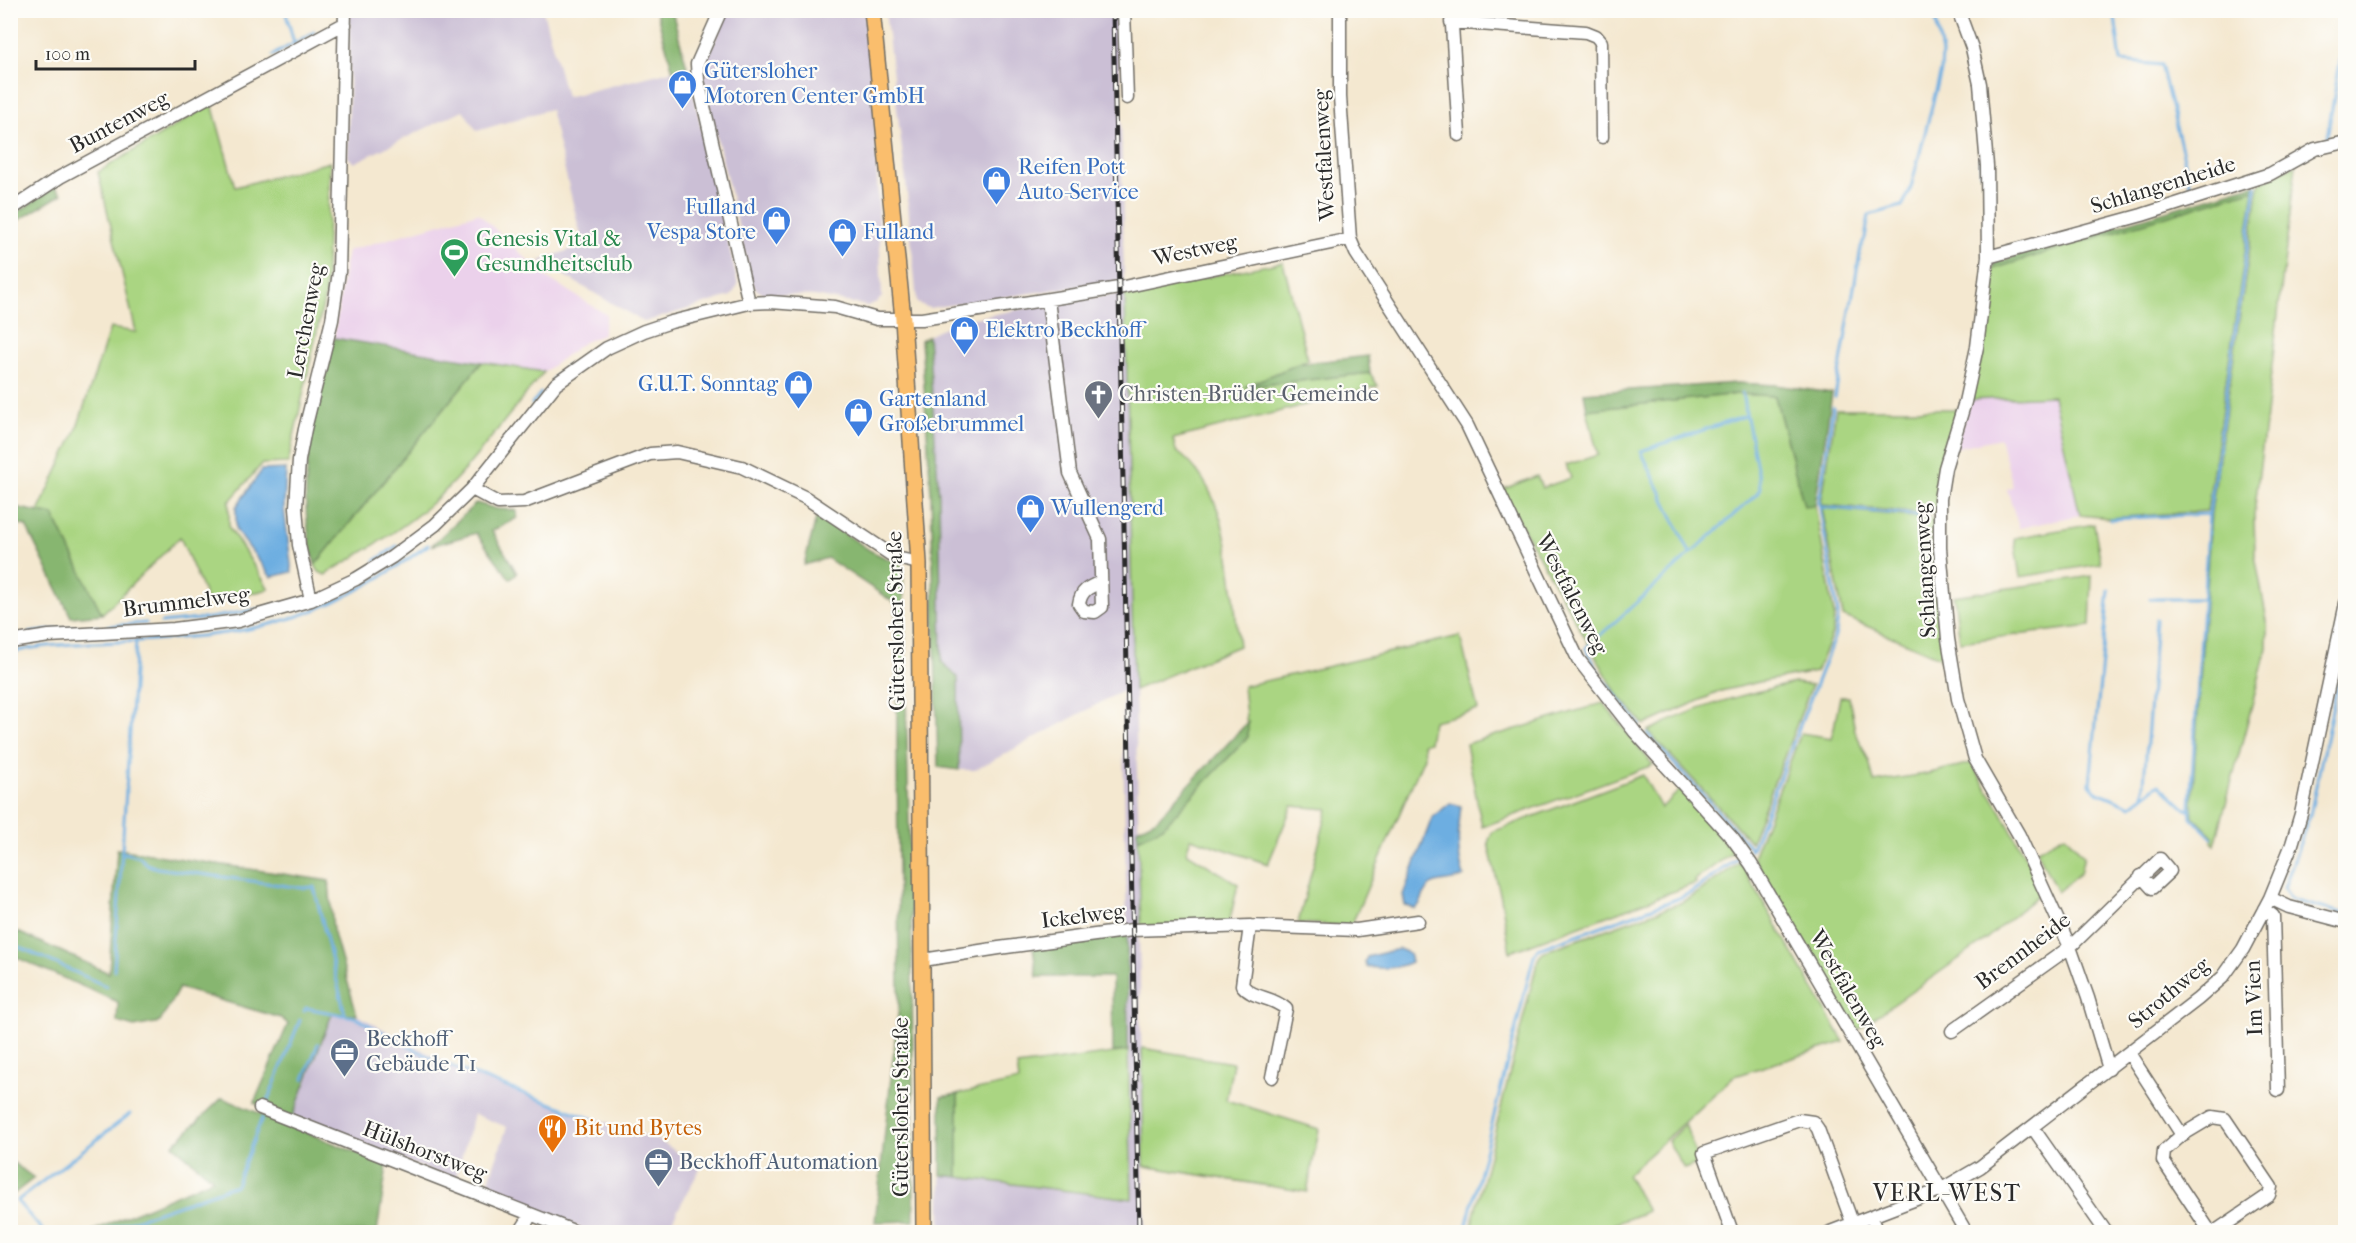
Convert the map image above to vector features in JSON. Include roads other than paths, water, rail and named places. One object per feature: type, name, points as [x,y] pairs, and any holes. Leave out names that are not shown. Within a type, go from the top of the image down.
[{"type":"main road","name":"Gütersloher Straße","points":[[872,10],[903,319],[919,563],[924,1233]]},
{"type":"street","name":"Lerchenweg","points":[[311,600],[299,545],[296,507],[299,460],[304,429],[332,320],[339,272],[345,10]]},
{"type":"street","points":[[721,10],[697,64],[698,80],[749,303]]},
{"type":"street","points":[[1124,10],[1127,98]]},
{"type":"street","name":"Westfalenweg","points":[[1340,10],[1340,97],[1350,240],[1356,254],[1467,425],[1578,659],[1607,699],[1733,839],[1751,864],[1966,1233]]},
{"type":"street","name":"Schlangenweg","points":[[1958,10],[1972,48],[1980,84],[1987,166],[1988,257],[1977,347],[1965,402],[1945,468],[1940,499],[1940,548],[1948,639],[1958,699],[1975,759],[2019,835],[2070,947],[2109,1069]]},
{"type":"street","points":[[1459,135],[1451,16],[1586,32],[1596,36],[1601,42],[1602,137]]},
{"type":"street","name":"Buntenweg","points":[[10,210],[60,177],[340,26],[345,26]]},
{"type":"street","name":"Schlangenheide","points":[[1988,257],[2142,215],[2270,174],[2315,149],[2346,142]]},
{"type":"street","name":"Westweg","points":[[903,319],[922,319],[1119,288],[1350,240]]},
{"type":"street","points":[[1048,300],[1070,474],[1100,539],[1101,582]]},
{"type":"street","name":"Brummelweg","points":[[10,642],[49,636],[210,626],[238,621],[311,600],[356,579],[435,525],[472,489],[556,384],[606,348],[644,331],[749,303],[824,305],[877,318],[903,319]]},
{"type":"street","points":[[472,489],[498,503],[524,502],[651,454],[677,452],[742,467],[806,498],[896,558],[919,563]]},
{"type":"street","name":"Strothweg","points":[[1830,1233],[1940,1190],[1980,1167],[2109,1069],[2223,977],[2243,949],[2270,898],[2292,844],[2301,814],[2346,603]]},
{"type":"street","name":"Brennheide","points":[[1952,1031],[2070,947],[2141,876]]},
{"type":"street","points":[[2270,898],[2289,907],[2346,922]]},
{"type":"street","name":"Im Vien","points":[[2264,909],[2273,916],[2278,1090]]},
{"type":"street","name":"Ickelweg","points":[[923,960],[1132,930],[1250,926],[1357,930],[1418,921]]},
{"type":"street","points":[[1250,926],[1242,985],[1248,993],[1276,1000],[1286,1009],[1272,1077]]},
{"type":"street","points":[[2129,1053],[2182,1135]]},
{"type":"street","name":"Hülshorstweg","points":[[260,1108],[576,1233]]},
{"type":"street","points":[[2212,1117],[2225,1119],[2271,1187],[2269,1195],[2216,1231],[2210,1230],[2163,1161],[2164,1150],[2182,1135],[2212,1117]]},
{"type":"street","points":[[1732,1233],[1704,1153],[1799,1120],[1812,1122],[1818,1129],[1853,1224]]},
{"type":"street","points":[[2033,1128],[2106,1233]]},
{"type":"street","points":[[520,1233],[531,1215]]},
{"type":"street","points":[[1872,1218],[1878,1233]]},
{"type":"water","points":[[286,469],[284,508],[292,572],[271,577],[236,530],[236,507],[262,470]]},
{"type":"water","points":[[1450,803],[1461,806],[1459,850],[1464,876],[1431,885],[1415,909],[1405,905],[1403,895],[1432,818]]},
{"type":"water","points":[[1399,949],[1409,953],[1411,962],[1389,968],[1367,967],[1365,962],[1367,957]]},
{"type":"waterway","points":[[285,10],[294,43]]},
{"type":"waterway","points":[[1835,397],[1861,247],[1869,215],[1902,206],[1910,191],[1941,71],[1942,53],[1934,10]]},
{"type":"waterway","points":[[2114,10],[2121,61],[2161,65],[2193,195]]},
{"type":"waterway","points":[[2327,137],[2346,28]]},
{"type":"waterway","points":[[273,55],[314,32]]},
{"type":"waterway","points":[[1980,158],[1981,172]]},
{"type":"waterway","points":[[2212,838],[2191,817],[2190,806],[2209,514],[2256,186]]},
{"type":"waterway","points":[[553,379],[567,366]]},
{"type":"waterway","points":[[532,404],[541,393]]},
{"type":"waterway","points":[[1639,725],[1599,674],[1586,648],[1757,494],[1760,489],[1759,478],[1742,393]]},
{"type":"waterway","points":[[1750,850],[1836,633],[1838,614],[1819,502],[1833,407]]},
{"type":"waterway","points":[[1690,553],[1641,451],[1745,416]]},
{"type":"waterway","points":[[1820,507],[1926,516]]},
{"type":"waterway","points":[[2111,519],[2209,514]]},
{"type":"waterway","points":[[10,653],[57,645],[208,635],[261,626],[318,609],[356,591],[428,545]]},
{"type":"waterway","points":[[375,561],[397,546]]},
{"type":"waterway","points":[[2109,590],[2090,784],[2096,791],[2131,806],[2159,784],[2186,809],[2191,810]]},
{"type":"waterway","points":[[2150,599],[2203,599]]},
{"type":"waterway","points":[[161,623],[210,618],[260,609]]},
{"type":"waterway","points":[[2143,797],[2156,619]]},
{"type":"waterway","points":[[108,626],[146,623]]},
{"type":"waterway","points":[[29,633],[78,627]]},
{"type":"waterway","points":[[90,627],[98,627]]},
{"type":"waterway","points":[[114,970],[136,641]]},
{"type":"waterway","points":[[2338,682],[2310,815],[2284,888],[2290,898],[2296,901],[2346,914]]},
{"type":"waterway","points":[[1647,734],[1751,848]]},
{"type":"waterway","points":[[121,852],[140,857],[146,864],[157,868],[302,888],[314,887],[345,1014]]},
{"type":"waterway","points":[[1465,1232],[1534,955],[1538,949],[1677,899],[1690,893],[1738,858]]},
{"type":"waterway","points":[[10,943],[106,986]]},
{"type":"waterway","points":[[304,1011],[306,1008],[354,1017],[437,1061],[592,1119]]},
{"type":"waterway","points":[[266,1105],[300,1020]]},
{"type":"waterway","points":[[304,1079],[318,1044]]},
{"type":"waterway","points":[[44,1232],[17,1201],[130,1114]]},
{"type":"waterway","points":[[101,1232],[236,1185],[262,1118]]},
{"type":"waterway","points":[[1295,1232],[1330,1232]]},
{"type":"railway","points":[[1113,10],[1139,1232]]},
{"type":"place","name":"Gütersloher Motoren Center GmbH","points":[[683,110]]},
{"type":"place","name":"Reifen Pott Auto-Service","points":[[997,206]]},
{"type":"place","name":"Fulland Vespa Store","points":[[777,246]]},
{"type":"place","name":"Fulland","points":[[842,258]]},
{"type":"place","name":"Genesis Vital & Gesundheitsclub","points":[[455,278]]},
{"type":"place","name":"Elektro Beckhoff","points":[[964,356]]},
{"type":"place","name":"G.U.T. Sonntag","points":[[799,410]]},
{"type":"place","name":"Christen-Brüder-Gemeinde","points":[[1098,420]]},
{"type":"place","name":"Gartenland Großebrummel","points":[[858,438]]},
{"type":"place","name":"Wullengerd","points":[[1030,534]]},
{"type":"place","name":"Beckhoff Gebäude T1","points":[[345,1078]]},
{"type":"place","name":"Bit und Bytes","points":[[553,1154]]},
{"type":"place","name":"Beckhoff Automation","points":[[658,1188]]},
{"type":"district","name":"VERL-WEST","points":[[1947,1193]]}]
